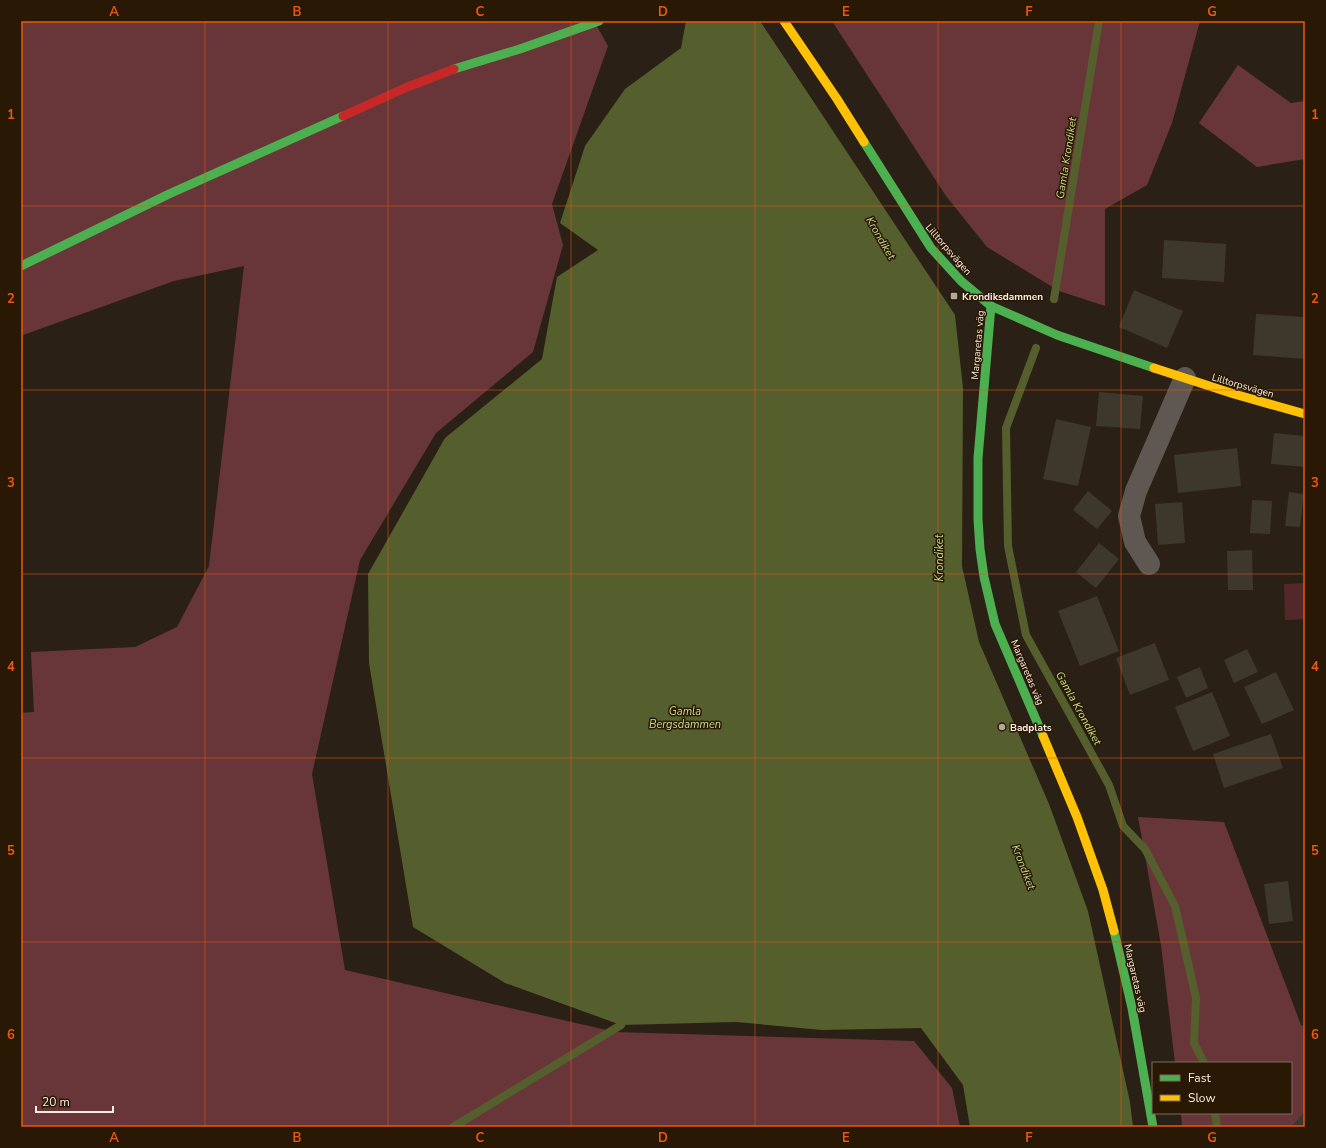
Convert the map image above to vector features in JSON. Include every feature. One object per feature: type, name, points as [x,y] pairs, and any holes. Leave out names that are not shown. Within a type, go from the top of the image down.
[{"type":"street","points":[[21,266],[169,194],[404,88],[462,66],[520,49],[599,21]]},
{"type":"street","name":"Lilltorpsvägen","points":[[784,21],[836,99],[931,248],[961,281],[992,306],[1057,335],[1234,394],[1305,414]]},
{"type":"street","name":"Margaretas väg","points":[[992,306],[980,434],[978,481],[980,549],[986,590],[995,624],[1077,817],[1103,890],[1132,1008],[1153,1127]]},
{"type":"street","points":[[1149,564],[1134,542],[1130,516],[1136,491],[1185,378]]},
{"type":"shaded area","points":[[21,21],[594,21],[608,46],[552,204],[563,245],[533,352],[436,433],[360,560],[312,774],[345,970],[615,1032],[914,1041],[952,1088],[960,1127],[21,1127],[21,713],[34,712],[31,652],[135,647],[177,627],[209,566],[244,266],[174,281],[23,335],[21,358]]},
{"type":"shaded area","points":[[832,21],[1200,21],[1172,123],[1147,185],[1105,209],[1105,306],[1059,291],[987,247],[946,196]]},
{"type":"shaded area","points":[[1238,65],[1291,103],[1305,101],[1305,159],[1257,167],[1199,123]]},
{"type":"shaded area","points":[[1305,583],[1305,619],[1285,620],[1284,584]]},
{"type":"shaded area","points":[[1138,817],[1224,822],[1301,1025],[1305,1027],[1305,1127],[1182,1127],[1181,1114],[1292,1114],[1292,1062],[1175,1062],[1161,945]]},
{"type":"water","name":"Gamla Bergsdammen","points":[[686,21],[760,21],[955,315],[963,388],[962,566],[979,642],[1049,804],[1088,911],[1130,1102],[1133,1127],[970,1127],[963,1085],[921,1028],[822,1030],[736,1022],[621,1025],[505,983],[413,927],[369,663],[368,574],[445,438],[542,359],[557,277],[598,250],[560,223],[585,146],[625,89],[681,48]]},
{"type":"building","points":[[1164,240],[1226,244],[1224,282],[1162,278]]},
{"type":"building","points":[[1134,290],[1183,311],[1167,348],[1119,327]]},
{"type":"building","points":[[1256,314],[1305,317],[1305,359],[1253,355]]},
{"type":"building","points":[[1099,392],[1143,396],[1140,429],[1096,426]]},
{"type":"building","points":[[1056,419],[1091,427],[1078,486],[1043,479]]},
{"type":"building","points":[[1274,433],[1305,436],[1305,467],[1271,464]]},
{"type":"building","points":[[1237,448],[1241,486],[1178,493],[1174,455]]},
{"type":"building","points":[[1088,491],[1112,511],[1097,529],[1073,510]]},
{"type":"building","points":[[1289,492],[1304,494],[1300,527],[1285,526]]},
{"type":"building","points":[[1252,500],[1272,501],[1270,534],[1250,533]]},
{"type":"building","points":[[1182,502],[1185,543],[1158,545],[1155,504]]},
{"type":"building","points":[[1099,543],[1119,559],[1096,588],[1076,572]]},
{"type":"building","points":[[1252,550],[1253,590],[1228,590],[1227,551]]},
{"type":"building","points":[[1097,596],[1119,651],[1080,666],[1058,611]]},
{"type":"building","points":[[1155,643],[1169,680],[1130,695],[1116,658]]},
{"type":"building","points":[[1247,649],[1258,672],[1234,683],[1224,660]]},
{"type":"building","points":[[1200,667],[1208,688],[1186,698],[1177,677]]},
{"type":"building","points":[[1276,672],[1294,710],[1262,724],[1244,687]]},
{"type":"building","points":[[1212,692],[1230,736],[1193,751],[1175,707]]},
{"type":"building","points":[[1271,734],[1283,768],[1224,788],[1213,754]]},
{"type":"building","points":[[1288,881],[1293,921],[1269,924],[1264,884]]},
{"type":"building","points":[[1305,1111],[1305,1127],[1291,1127]]},
{"type":"waterway","name":"Gamla Krondiket","points":[[1054,299],[1099,21]]},
{"type":"waterway","name":"Gamla Krondiket","points":[[1036,348],[1006,428],[1008,546],[1026,635],[1109,785],[1123,826],[1145,849],[1175,906],[1196,998],[1194,1043],[1204,1062]]},
{"type":"waterway","points":[[453,1127],[621,1025]]},
{"type":"waterway","name":"Gamla Krondiket","points":[[1215,1114],[1217,1127]]},
{"type":"traffic: fast","points":[[454,69],[520,49],[599,21]]},
{"type":"traffic: fast","points":[[21,266],[169,194],[343,116]]},
{"type":"traffic: fast","points":[[864,142],[931,248],[961,281],[991,306],[1057,335],[1154,368]]},
{"type":"traffic: fast","points":[[991,306],[978,458],[978,519],[980,549],[984,577],[995,624],[1043,736]]},
{"type":"traffic: fast","points":[[1114,931],[1132,1008],[1153,1127]]},
{"type":"traffic: slow","points":[[784,21],[864,142]]},
{"type":"traffic: slow","points":[[1154,368],[1234,394],[1305,414]]},
{"type":"traffic: slow","points":[[1043,736],[1077,817],[1103,890],[1114,931]]},
{"type":"traffic: jam","points":[[343,116],[405,88],[454,69]]},
{"type":"place","name":"Krondiksdammen","points":[[954,296]]},
{"type":"place","name":"Badplats","points":[[1002,727]]},
{"type":"water label","name":"Krondiket","points":[[881,238]]},
{"type":"water label","name":"Krondiket","points":[[939,558]]},
{"type":"water label","name":"Krondiket","points":[[1024,867]]}]
